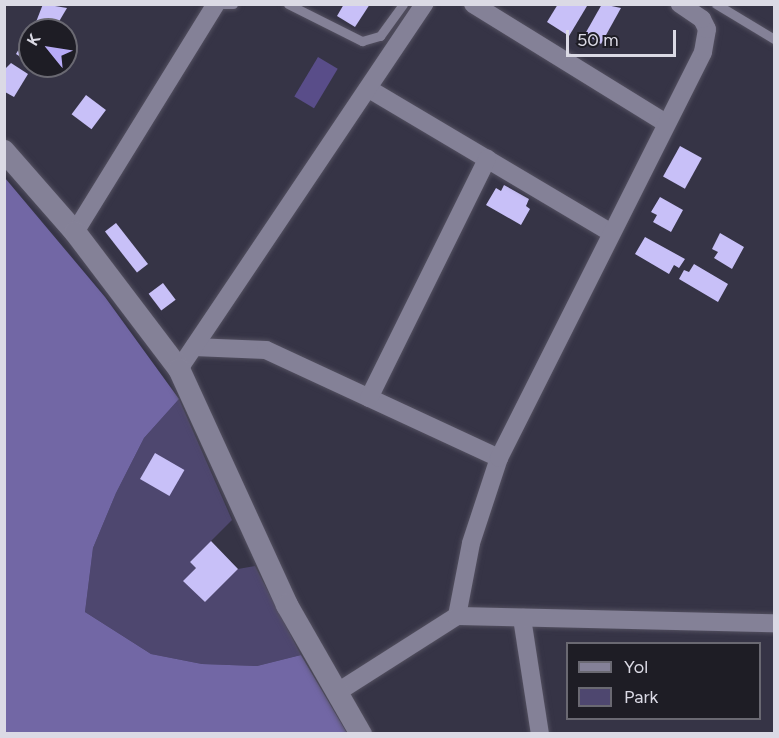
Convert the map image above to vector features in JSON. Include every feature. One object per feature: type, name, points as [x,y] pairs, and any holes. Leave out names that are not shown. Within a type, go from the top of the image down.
[{"type":"street","points":[[75,232],[216,4]]},
{"type":"street","points":[[179,369],[424,4]]},
{"type":"street","points":[[473,4],[666,123]]},
{"type":"street","points":[[457,616],[471,543],[499,458],[706,41],[707,29],[702,19],[680,4]]},
{"type":"street","points":[[369,88],[612,233]]},
{"type":"street","points":[[4,151],[75,232],[179,369],[287,605],[361,734]]},
{"type":"street","points":[[369,398],[488,159]]},
{"type":"street","points":[[194,347],[266,350],[499,458]]},
{"type":"street","points":[[336,693],[457,616],[774,623]]},
{"type":"street","points":[[522,618],[540,734]]},
{"type":"lane","points":[[222,4],[232,4]]},
{"type":"lane","points":[[288,4],[362,41],[380,36],[403,4]]},
{"type":"lane","points":[[716,4],[774,39]]},
{"type":"green space","points":[[179,399],[232,520],[190,562],[196,568],[184,581],[205,602],[238,569],[255,566],[301,655],[257,666],[202,664],[151,654],[85,612],[93,548],[116,493],[144,438]]},
{"type":"shaded area","points":[[318,57],[338,69],[314,108],[294,96]]},
{"type":"shaded area","points":[[5,178],[105,297],[179,399],[144,438],[116,493],[93,548],[85,612],[151,654],[202,664],[257,666],[301,655],[347,733],[5,733]]},
{"type":"building","points":[[43,4],[67,8],[61,18],[38,18]]},
{"type":"building","points":[[344,4],[370,4],[355,27],[337,16]]},
{"type":"building","points":[[558,4],[587,6],[569,36],[547,22]]},
{"type":"building","points":[[602,4],[621,8],[601,44],[585,34]]},
{"type":"building","points":[[11,63],[18,68],[18,78],[26,78],[14,97],[5,92],[5,69]]},
{"type":"building","points":[[86,95],[106,110],[92,129],[72,114]]},
{"type":"building","points":[[680,146],[702,158],[685,189],[663,177]]},
{"type":"building","points":[[504,185],[529,199],[526,206],[530,209],[521,225],[486,205],[496,188],[501,191]]},
{"type":"building","points":[[660,197],[683,210],[671,232],[653,222],[657,215],[651,212]]},
{"type":"building","points":[[116,223],[148,264],[137,273],[105,232]]},
{"type":"building","points":[[720,233],[744,247],[732,269],[714,258],[718,252],[712,249]]},
{"type":"building","points":[[645,237],[685,259],[679,268],[674,265],[669,274],[635,254]]},
{"type":"building","points":[[694,264],[728,284],[718,302],[679,279],[684,270],[689,272]]},
{"type":"building","points":[[163,283],[176,300],[161,311],[149,294]]},
{"type":"building","points":[[155,453],[184,470],[169,496],[140,479]]},
{"type":"building","points":[[211,541],[238,569],[205,602],[183,581],[196,568],[190,562]]}]
